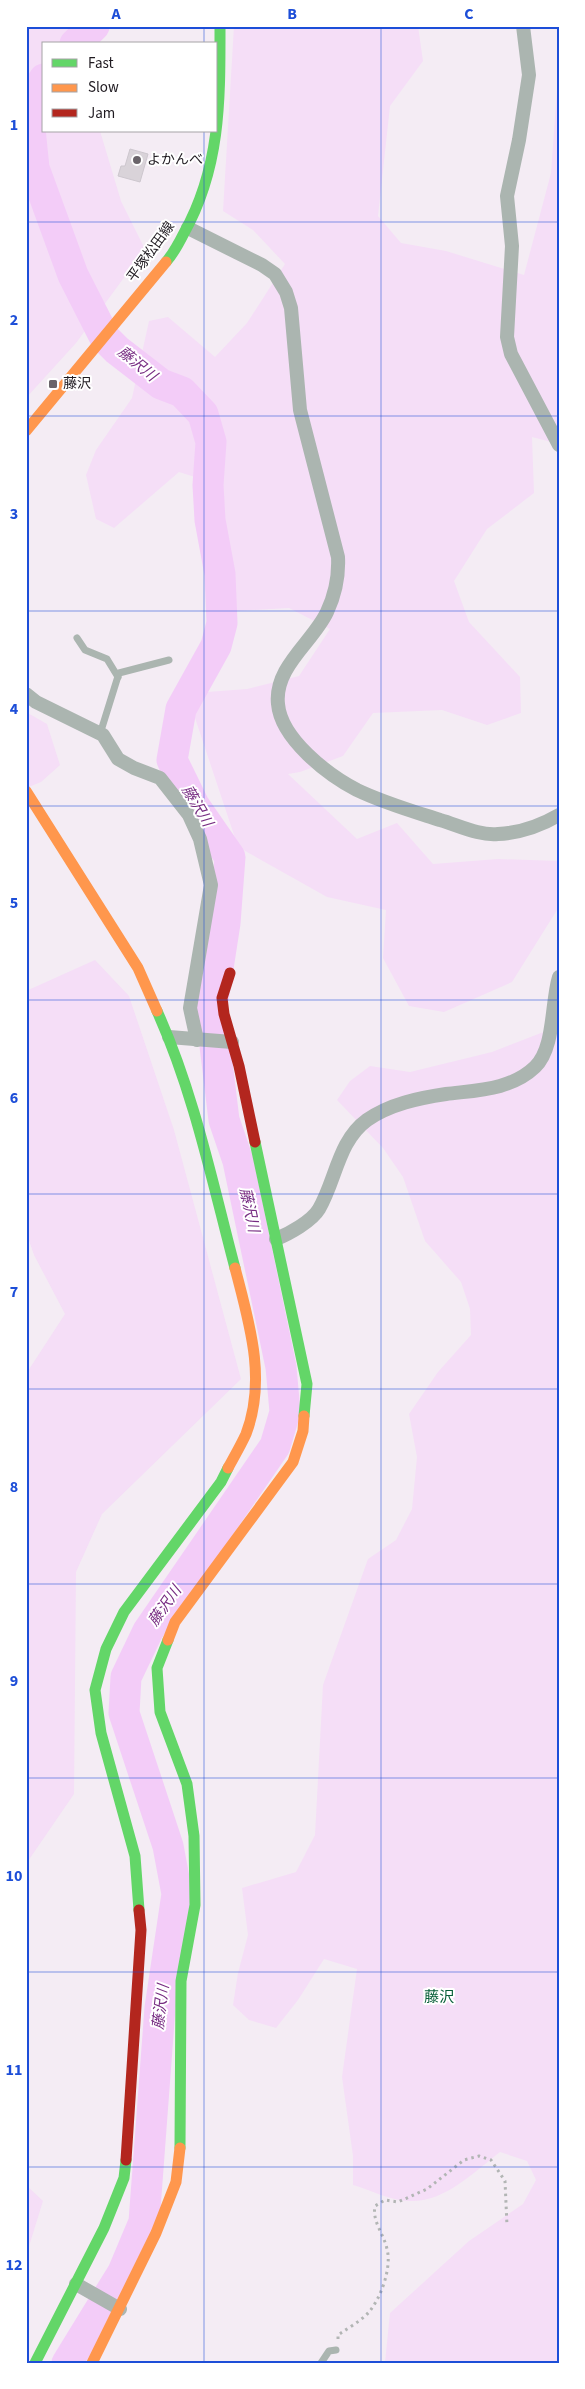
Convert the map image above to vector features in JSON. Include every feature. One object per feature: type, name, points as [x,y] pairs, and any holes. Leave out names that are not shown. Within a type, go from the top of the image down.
[{"type":"street","name":"平塚松田線","points":[[218,124],[220,113],[220,26]]},
{"type":"street","points":[[523,26],[529,74],[519,140],[506,196],[512,246],[507,338],[511,354],[559,445]]},
{"type":"street","name":"平塚松田線","points":[[26,431],[169,258],[188,228],[208,177],[216,132]]},
{"type":"street","points":[[188,228],[275,274],[286,292],[291,308],[300,410],[338,557],[339,574],[327,613],[286,670],[278,688],[278,704],[288,732],[300,747],[335,776],[357,790],[390,804],[478,832],[497,835],[528,830],[559,815]]},
{"type":"street","points":[[26,694],[36,702],[103,735],[118,760],[160,778],[189,815],[200,839],[210,885],[190,1008],[197,1040]]},
{"type":"street","points":[[26,791],[138,968],[169,1037],[193,1106],[253,1338],[256,1387],[246,1433],[222,1482],[124,1612],[106,1649],[95,1690],[101,1733],[135,1856],[141,1930],[129,2138],[124,2178],[104,2228],[35,2363]]},
{"type":"street","points":[[92,2363],[156,2232],[176,2182],[180,2149],[181,1981],[195,1905],[194,1836],[187,1784],[160,1712],[157,1668],[175,1622],[293,1462],[303,1431],[307,1384],[232,1042],[224,1014],[222,998],[230,973]]},
{"type":"street","points":[[276,1240],[292,1232],[319,1210],[346,1144],[357,1128],[368,1119],[402,1103],[444,1094],[492,1089],[517,1080],[534,1068],[542,1060],[546,1048],[559,977]]},
{"type":"street","points":[[169,1037],[232,1042]]},
{"type":"street","points":[[76,2284],[120,2309]]},
{"type":"lane","points":[[77,638],[85,650],[107,659],[118,677]]},
{"type":"lane","points":[[100,734],[119,673],[169,660]]},
{"type":"lane","points":[[321,2363],[329,2351],[336,2350]]},
{"type":"path","points":[[336,2350],[338,2335],[369,2312],[378,2296],[387,2267],[388,2250],[374,2214],[375,2206],[385,2200],[398,2202],[427,2189],[464,2160],[479,2156],[491,2160],[505,2182],[507,2226]]},
{"type":"shaded area","points":[[26,26],[74,26],[78,42],[42,42],[42,132],[100,132],[121,201],[145,249],[76,343],[26,398]]},
{"type":"shaded area","points":[[234,26],[418,26],[423,61],[390,106],[378,216],[401,243],[446,251],[524,275],[551,173],[559,62],[559,444],[532,437],[534,493],[487,529],[454,581],[469,622],[520,677],[521,713],[487,725],[442,710],[373,713],[343,756],[300,772],[288,774],[357,839],[397,823],[433,864],[498,859],[559,861],[557,910],[512,982],[444,1012],[409,1006],[383,958],[386,910],[327,897],[238,847],[193,712],[207,692],[247,689],[299,676],[330,629],[289,608],[235,611],[198,478],[179,472],[114,528],[96,519],[86,475],[96,450],[132,398],[149,321],[168,317],[215,357],[247,323],[285,264],[253,230],[223,211]]},
{"type":"shaded area","points":[[26,712],[47,724],[60,765],[41,782],[26,788]]},
{"type":"shaded area","points":[[95,960],[129,996],[174,1130],[241,1379],[102,1514],[76,1572],[74,1794],[26,1864],[26,1374],[65,1314],[34,1255],[26,1232],[26,991]]},
{"type":"shaded area","points":[[559,1026],[559,2363],[385,2363],[390,2313],[469,2241],[523,2204],[536,2180],[527,2161],[500,2152],[458,2185],[434,2197],[422,2200],[402,2201],[353,2185],[353,2156],[342,2077],[357,1969],[324,1959],[298,2000],[276,2028],[249,2020],[233,2005],[238,1973],[248,1935],[242,1888],[296,1872],[315,1835],[323,1685],[368,1559],[396,1540],[412,1509],[417,1457],[409,1414],[438,1372],[471,1335],[470,1309],[461,1282],[425,1241],[403,1177],[383,1148],[337,1100],[350,1081],[370,1066],[410,1072],[492,1052]]},
{"type":"shaded area","points":[[26,2185],[43,2201],[26,2256]]},
{"type":"building","name":"よかんべ","points":[[130,149],[148,154],[140,182],[118,176],[121,166],[125,166]]},
{"type":"waterway","name":"藤沢川","points":[[77,42],[94,26]]},
{"type":"waterway","name":"藤沢川","points":[[42,82],[29,119],[34,168],[73,275],[105,338],[117,350],[161,384],[182,392],[203,414],[211,442],[208,485],[210,520],[220,574],[222,623],[216,646],[181,709],[172,760],[194,805],[230,857],[225,923],[211,1013],[224,1120],[238,1161],[281,1367],[285,1412],[275,1446],[148,1631],[126,1677],[124,1713],[168,1846],[177,1894],[160,2008],[144,2222],[123,2272],[67,2363]]},
{"type":"traffic: fast","points":[[218,106],[220,26]]},
{"type":"traffic: fast","points":[[166,262],[178,244],[196,208],[212,158],[216,132]]},
{"type":"traffic: fast","points":[[157,1011],[192,1105],[235,1268]]},
{"type":"traffic: fast","points":[[255,1142],[307,1384],[304,1416]]},
{"type":"traffic: fast","points":[[139,1910],[135,1856],[101,1733],[95,1690],[106,1649],[124,1612],[221,1482],[228,1468]]},
{"type":"traffic: fast","points":[[168,1640],[157,1668],[160,1712],[187,1784],[194,1836],[195,1905],[181,1981],[180,2148]]},
{"type":"traffic: fast","points":[[35,2363],[104,2228],[124,2178],[126,2160]]},
{"type":"traffic: slow","points":[[26,431],[166,262]]},
{"type":"traffic: slow","points":[[26,791],[138,968],[157,1011]]},
{"type":"traffic: slow","points":[[228,1468],[246,1434],[255,1392],[254,1351],[246,1309],[235,1268]]},
{"type":"traffic: slow","points":[[168,1640],[175,1622],[293,1462],[303,1431],[304,1416]]},
{"type":"traffic: slow","points":[[92,2363],[156,2233],[176,2182],[180,2148]]},
{"type":"traffic: jam","points":[[230,973],[222,998],[224,1014],[239,1066],[255,1142]]},
{"type":"traffic: jam","points":[[126,2160],[141,1930],[139,1910]]},
{"type":"place","name":"よかんべ","points":[[137,160]]},
{"type":"place","name":"藤沢","points":[[53,384]]},
{"type":"district","name":"藤沢","points":[[439,1997]]}]
